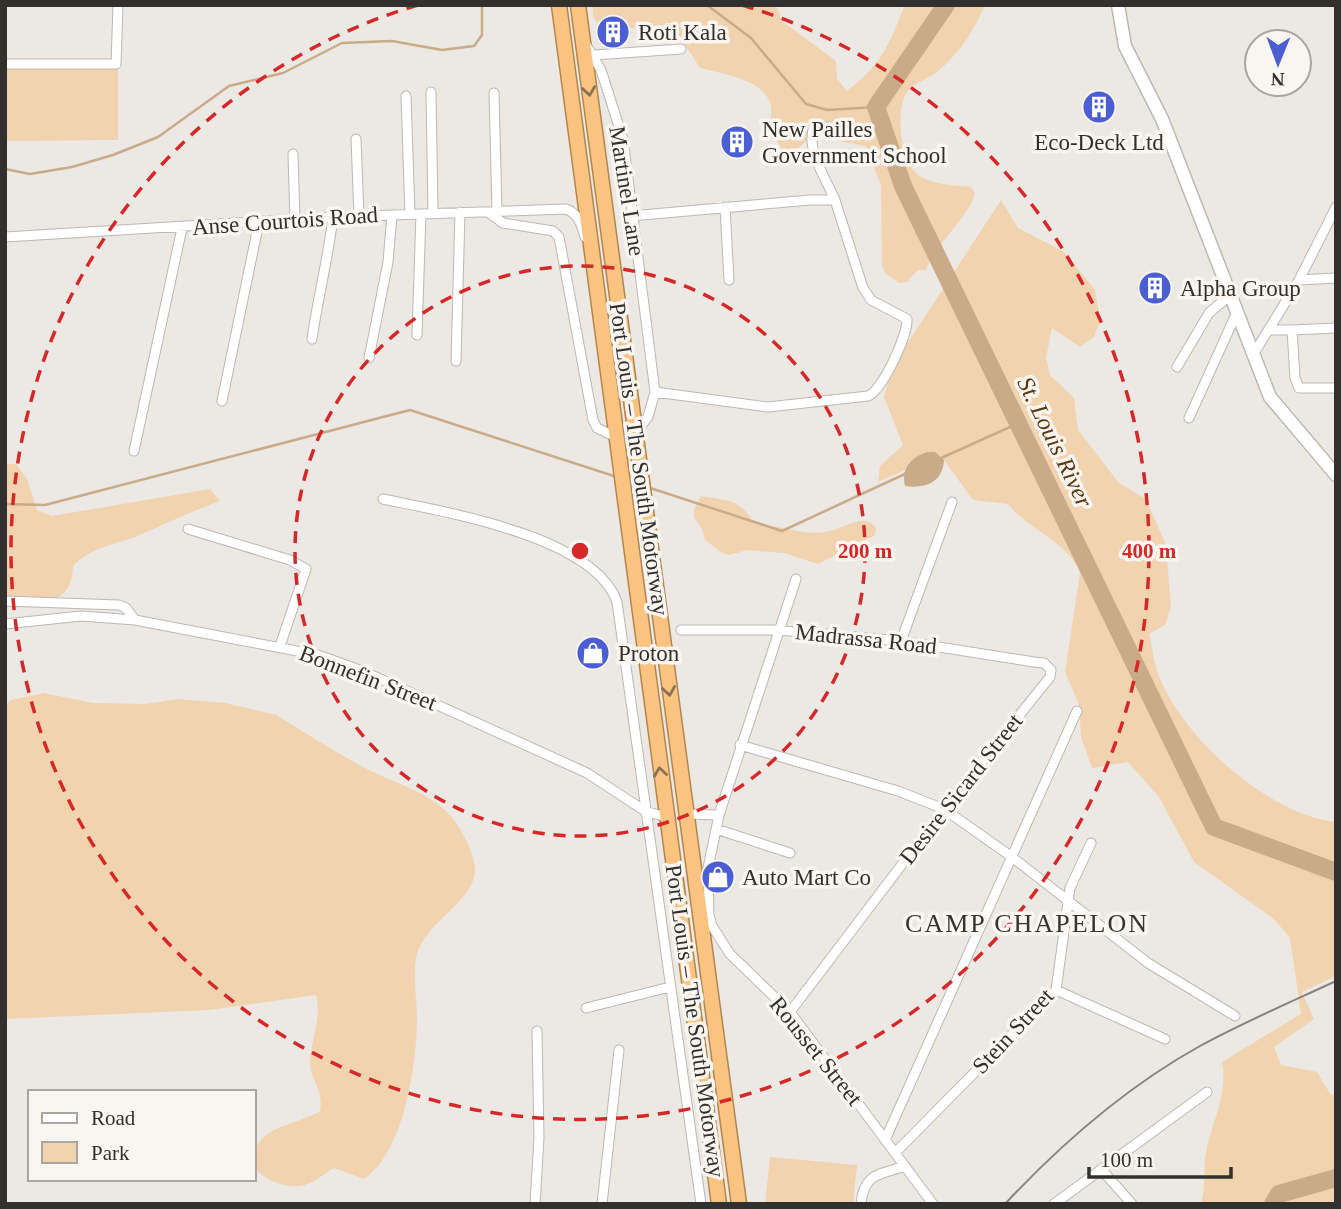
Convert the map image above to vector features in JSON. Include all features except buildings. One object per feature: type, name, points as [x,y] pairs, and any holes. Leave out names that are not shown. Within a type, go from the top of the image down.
[{"type":"highway","name":"Port Louis – The South Motorway","points":[[559,5],[614,436],[719,1201]]},
{"type":"highway","name":"Port Louis – The South Motorway","points":[[578,5],[739,1204]]},
{"type":"main road","points":[[1118,5],[1125,46],[1162,119],[1270,397],[1336,475]]},
{"type":"street","points":[[5,64],[116,64],[118,5]]},
{"type":"street","name":"Martinel Lane","points":[[582,39],[594,55],[623,139],[655,392]]},
{"type":"street","points":[[594,55],[681,49]]},
{"type":"street","points":[[431,92],[433,213]]},
{"type":"street","points":[[494,93],[492,211],[503,222],[554,231],[559,237],[593,420],[602,431],[614,436]]},
{"type":"street","points":[[406,96],[410,214]]},
{"type":"street","points":[[636,432],[648,417],[655,392],[768,407],[874,394],[904,338],[907,319],[871,300],[863,288],[835,200],[814,149],[811,132],[814,127],[823,126],[849,136]]},
{"type":"street","points":[[355,139],[359,216]]},
{"type":"street","points":[[293,154],[295,220]]},
{"type":"street","points":[[566,209],[577,202],[581,181]]},
{"type":"street","points":[[631,216],[835,200]]},
{"type":"street","points":[[725,207],[729,280]]},
{"type":"street","points":[[1253,355],[1300,280],[1336,207]]},
{"type":"street","points":[[566,209],[573,212],[579,220],[591,260]]},
{"type":"street","name":"Anse Courtois Road","points":[[5,237],[359,216],[566,209]]},
{"type":"street","points":[[456,362],[460,212]]},
{"type":"street","points":[[416,335],[421,214]]},
{"type":"street","points":[[369,358],[388,262],[392,215]]},
{"type":"street","points":[[312,339],[321,280],[328,265],[333,218]]},
{"type":"street","points":[[222,401],[259,222]]},
{"type":"street","points":[[134,451],[182,228]]},
{"type":"street","points":[[1300,280],[1336,278]]},
{"type":"street","points":[[1177,367],[1209,313],[1230,295]]},
{"type":"street","points":[[1189,418],[1237,312]]},
{"type":"street","points":[[1269,330],[1336,328]]},
{"type":"street","points":[[1292,330],[1296,384],[1303,389],[1336,388]]},
{"type":"street","points":[[383,499],[499,524],[537,539],[586,566],[612,588],[617,602],[701,1204]]},
{"type":"street","points":[[901,641],[952,502]]},
{"type":"street","points":[[188,529],[290,561],[306,569],[280,646]]},
{"type":"street","name":"Rousset Street","points":[[796,579],[719,815],[708,868],[712,926],[730,954],[790,1012],[933,1204]]},
{"type":"street","points":[[5,601],[119,605],[127,608],[135,620]]},
{"type":"street","name":"Bonnefin Street","points":[[5,624],[81,616],[135,620],[318,654],[456,712],[587,773],[645,811],[666,817]]},
{"type":"street","name":"Madrassa Road","points":[[681,630],[779,630],[901,641],[1049,666]]},
{"type":"street","name":"Desire Sicard Street","points":[[790,1012],[944,809],[1049,677],[1049,666]]},
{"type":"street","points":[[885,1140],[1077,710]]},
{"type":"street","points":[[740,745],[898,791],[944,809],[1012,857],[1147,962],[1235,1016]]},
{"type":"street","points":[[688,814],[719,815]]},
{"type":"street","points":[[716,829],[790,853]]},
{"type":"street","name":"Stein Street","points":[[895,1153],[1056,990],[1067,900],[1091,843]]},
{"type":"street","points":[[586,1008],[670,987]]},
{"type":"street","points":[[1056,990],[1165,1039]]},
{"type":"street","points":[[535,1204],[539,1138],[537,1031]]},
{"type":"street","points":[[602,1204],[619,1050]]},
{"type":"street","points":[[1054,1204],[1207,1092]]},
{"type":"street","points":[[861,1204],[862,1189],[870,1178],[905,1166]]},
{"type":"street","points":[[1101,1168],[1132,1204]]},
{"type":"green space","points":[[593,5],[776,5],[782,21],[836,61],[837,79],[847,91],[877,62],[905,5],[985,5],[971,32],[953,57],[935,73],[910,88],[905,95],[901,117],[902,141],[914,171],[933,182],[971,187],[975,194],[970,205],[937,250],[926,270],[918,270],[907,282],[899,283],[885,273],[882,265],[881,186],[866,146],[811,136],[800,147],[784,153],[773,130],[771,105],[760,89],[730,75],[700,68],[673,26],[602,30],[593,16]]},
{"type":"green space","points":[[5,69],[118,69],[118,140],[5,141]]},
{"type":"green space","points":[[1001,200],[1018,228],[1064,252],[1095,290],[1100,321],[1094,337],[1080,347],[1052,328],[1046,358],[1050,375],[1074,398],[1078,430],[1119,483],[1146,499],[1166,545],[1171,608],[1165,625],[1149,634],[1159,676],[1173,704],[1210,750],[1258,790],[1284,805],[1336,822],[1336,976],[1302,992],[1314,1019],[1274,1047],[1281,1065],[1317,1072],[1331,1095],[1336,1096],[1336,1204],[1201,1204],[1207,1147],[1223,1087],[1222,1062],[1301,1014],[1290,938],[1274,919],[1194,862],[1159,797],[1128,762],[1092,768],[1081,737],[1079,704],[1065,672],[1080,573],[1075,562],[1058,544],[1008,504],[973,500],[935,452],[909,462],[905,470],[878,482],[880,466],[903,445],[884,397],[892,367]]},
{"type":"green space","points":[[5,464],[16,464],[27,479],[37,510],[52,516],[210,489],[220,501],[88,554],[73,566],[67,590],[60,596],[41,601],[5,601]]},
{"type":"green space","points":[[701,496],[738,505],[754,523],[803,532],[822,532],[866,521],[876,527],[875,535],[818,564],[784,553],[747,550],[730,555],[722,553],[705,540],[694,516]]},
{"type":"green space","points":[[44,693],[93,703],[146,704],[177,699],[225,703],[276,715],[355,763],[428,798],[439,805],[457,824],[472,854],[475,873],[466,894],[429,932],[417,954],[416,1037],[406,1106],[389,1149],[378,1167],[364,1179],[334,1168],[309,1184],[291,1186],[272,1181],[256,1168],[256,1148],[263,1138],[278,1128],[320,1111],[319,1090],[310,1062],[317,1020],[316,995],[209,1010],[5,1019],[5,705],[11,700]]},
{"type":"green space","points":[[770,1157],[857,1165],[853,1204],[765,1204]]},
{"type":"shaded area","points":[[927,452],[935,452],[944,460],[940,474],[926,485],[905,486],[904,474],[908,464]]},
{"type":"waterway","points":[[5,169],[30,174],[72,167],[113,155],[158,137],[229,86],[283,73],[342,43],[392,41],[442,50],[474,46],[482,35],[482,5]]},
{"type":"waterway","points":[[707,5],[751,38],[806,104],[827,110],[876,107]]},
{"type":"waterway","name":"St. Louis River","points":[[946,5],[876,107],[903,186],[1214,827],[1336,872]]},
{"type":"waterway","points":[[5,504],[45,505],[410,410],[617,477]]},
{"type":"waterway","points":[[939,459],[1019,423]]},
{"type":"waterway","points":[[647,487],[782,531],[907,473]]},
{"type":"waterway","name":"St. Louis River","points":[[1273,1204],[1279,1194],[1336,1178]]},
{"type":"tram line","points":[[1005,1204],[1072,1138],[1147,1079],[1217,1037],[1336,981]]},
{"type":"place","name":"Roti Kala","points":[[613,32]]},
{"type":"place","name":"Eco-Deck Ltd","points":[[1099,107]]},
{"type":"place","name":"New Pailles Government School","points":[[737,142]]},
{"type":"place","name":"Alpha Group","points":[[1155,288]]},
{"type":"place","name":"Proton","points":[[593,653]]},
{"type":"place","name":"Auto Mart Co","points":[[718,877]]},
{"type":"district","name":"CAMP CHAPELON","points":[[1027,923]]}]
